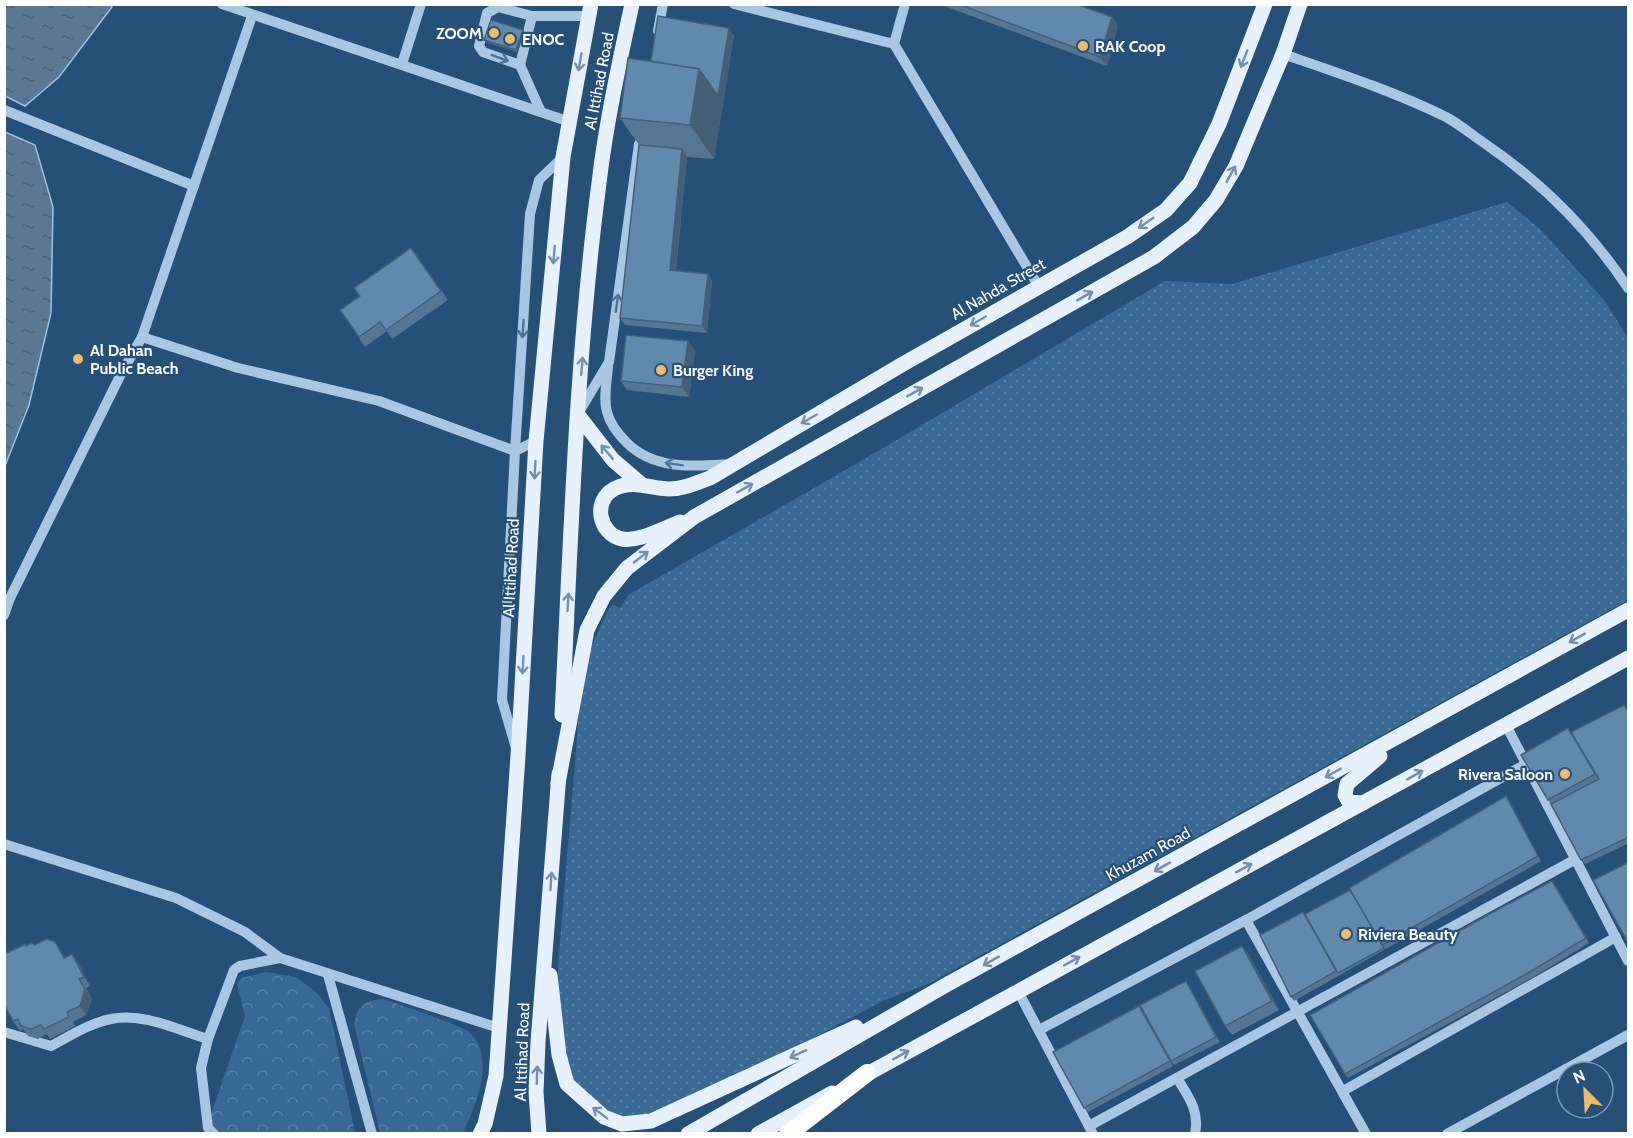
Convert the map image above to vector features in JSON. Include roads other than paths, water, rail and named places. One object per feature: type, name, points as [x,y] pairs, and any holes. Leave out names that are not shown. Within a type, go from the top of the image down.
[{"type":"highway","points":[[788,1134],[867,1074]]},
{"type":"main road","name":"Al Ittihad Road","points":[[539,1134],[536,1092],[538,1042],[558,783],[578,415],[598,183],[614,89],[632,4]]},
{"type":"main road","name":"Al Nahda Street","points":[[641,484],[668,489],[684,488],[710,478],[1127,237],[1166,210],[1190,183],[1219,124],[1265,4]]},
{"type":"main road","points":[[558,783],[587,630],[604,596],[627,568],[694,517],[1154,257],[1193,227],[1216,200],[1236,166],[1283,54],[1300,4]]},
{"type":"main road","name":"Al Ittihad Road","points":[[480,1134],[485,1124],[496,1076],[518,756],[536,441],[563,157],[589,9]]},
{"type":"main road","points":[[578,415],[613,460],[641,484]]},
{"type":"main road","points":[[641,484],[614,489],[603,501],[601,515],[604,526],[612,535],[623,539],[636,539],[694,517]]},
{"type":"main road","name":"Khuzam Road","points":[[688,1134],[946,985],[1629,610]]},
{"type":"main road","points":[[758,1134],[1506,725],[1627,663]]},
{"type":"main road","points":[[1363,803],[1349,802],[1346,795],[1347,784],[1411,731]]},
{"type":"main road","points":[[546,937],[559,1055],[567,1084],[604,1117],[622,1124],[651,1121],[946,985]]},
{"type":"street","points":[[222,4],[570,122]]},
{"type":"street","points":[[402,64],[421,4]]},
{"type":"street","points":[[657,40],[663,4]]},
{"type":"street","points":[[734,4],[894,44],[1039,287]]},
{"type":"street","points":[[894,44],[905,4]]},
{"type":"street","points":[[520,65],[483,51],[479,46],[487,13],[492,8],[498,7],[532,16],[589,9]]},
{"type":"street","points":[[4,615],[8,597],[142,337],[252,16]]},
{"type":"street","points":[[532,16],[520,65],[541,112]]},
{"type":"street","points":[[1283,54],[1387,90],[1448,118],[1508,159],[1566,209],[1609,258],[1629,288]]},
{"type":"street","points":[[4,110],[194,186]]},
{"type":"street","points":[[641,134],[609,362],[607,412],[617,433],[632,448],[653,459],[670,465],[732,464]]},
{"type":"street","points":[[518,756],[502,700],[514,451],[530,214],[539,180],[563,157]]},
{"type":"street","points":[[142,337],[238,368],[379,401],[514,451],[536,441]]},
{"type":"street","points":[[578,415],[609,362]]},
{"type":"street","points":[[1506,725],[1629,961]]},
{"type":"street","points":[[1039,1030],[1246,920],[1526,764]]},
{"type":"street","points":[[4,844],[176,898],[245,932],[280,958],[499,1028]]},
{"type":"street","points":[[1018,991],[1091,1130],[1177,1078],[1576,859]]},
{"type":"street","points":[[1246,920],[1366,1134]]},
{"type":"street","points":[[1343,1091],[1616,937]]},
{"type":"street","points":[[214,1134],[208,1128],[201,1068],[208,1039],[234,970],[246,963],[280,958]]},
{"type":"street","points":[[328,975],[372,1134]]},
{"type":"street","points":[[4,1032],[51,1046],[86,1028],[112,1019],[139,1018],[208,1039]]},
{"type":"street","points":[[1447,1134],[1629,1035]]},
{"type":"street","points":[[1177,1078],[1196,1110],[1196,1134]]},
{"type":"water","points":[[110,4],[112,7],[59,77],[25,106],[5,96],[5,5]]},
{"type":"water","points":[[5,132],[35,145],[53,207],[51,313],[29,405],[5,466]]},
{"type":"place","name":"ZOOM","points":[[494,33]]},
{"type":"place","name":"ENOC","points":[[510,39]]},
{"type":"place","name":"RAK Coop","points":[[1083,46]]},
{"type":"place","name":"Al Dahan Public Beach","points":[[78,359]]},
{"type":"place","name":"Burger King","points":[[661,370]]},
{"type":"place","name":"Rivera Saloon","points":[[1565,774]]},
{"type":"place","name":"Riviera Beauty","points":[[1346,934]]}]
